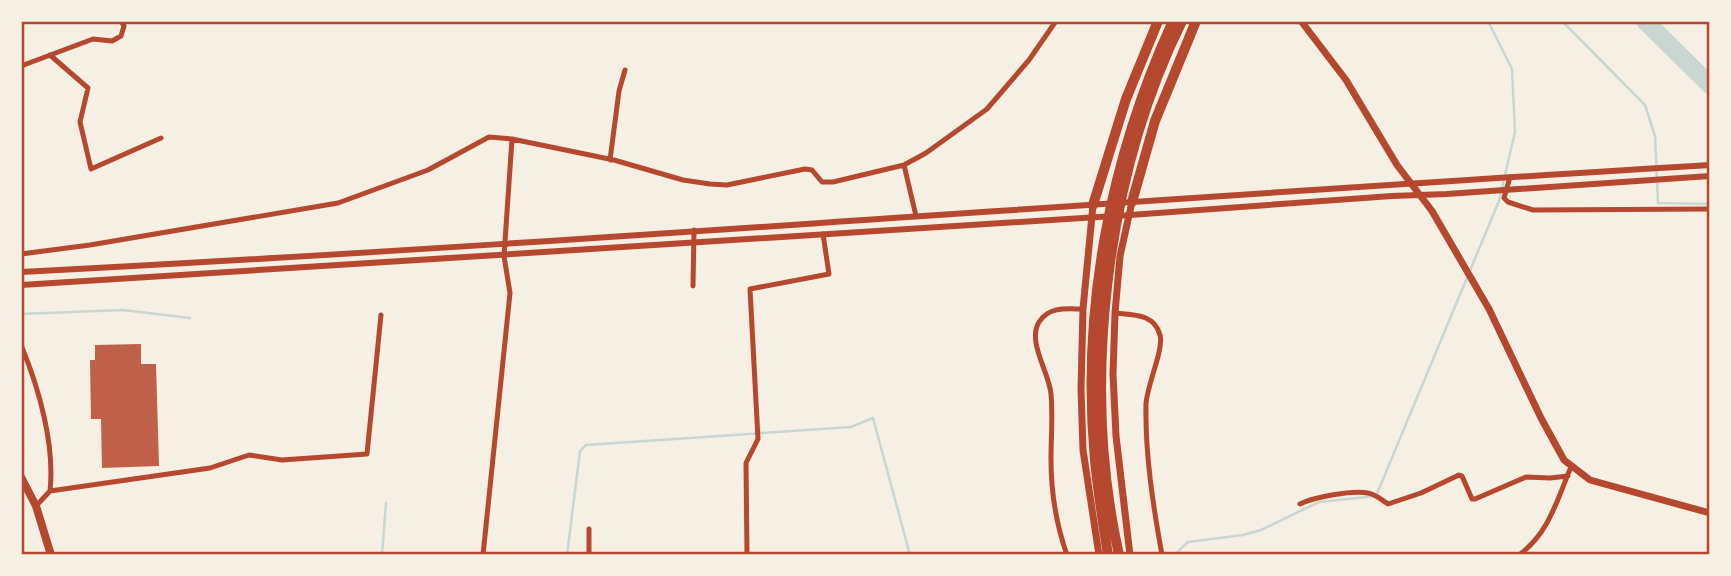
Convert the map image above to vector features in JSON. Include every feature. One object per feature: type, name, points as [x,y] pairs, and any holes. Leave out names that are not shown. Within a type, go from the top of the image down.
[{"type":"highway","points":[[1093,205],[1126,99],[1158,21]]},
{"type":"highway","points":[[1108,555],[1095,459],[1101,260],[1115,184],[1141,97],[1173,21]]},
{"type":"highway","points":[[1119,555],[1109,500],[1097,368],[1124,194],[1147,111],[1182,21]]},
{"type":"highway","points":[[1132,202],[1155,121],[1196,21]]},
{"type":"main road","points":[[1301,21],[1346,80],[1397,164],[1432,211],[1474,282],[1556,447],[1572,467],[1590,480],[1710,513]]},
{"type":"main road","points":[[1130,555],[1116,436],[1115,313],[1120,257],[1132,202]]},
{"type":"main road","points":[[1093,205],[1083,309],[1081,389],[1083,450],[1099,555]]},
{"type":"main road","points":[[21,477],[36,506],[51,555]]},
{"type":"street","points":[[21,66],[93,39],[112,41],[121,36],[124,26],[121,21]]},
{"type":"street","points":[[21,254],[338,203],[428,170],[489,137],[512,139],[610,160],[682,180],[727,185],[805,169],[812,170],[822,182],[833,181],[904,165],[926,153],[987,109],[1029,60],[1056,21]]},
{"type":"street","points":[[50,55],[88,88],[80,122],[91,169],[161,138]]},
{"type":"street","points":[[610,160],[619,91],[625,71]]},
{"type":"street","points":[[483,555],[510,293],[504,256],[512,139]]},
{"type":"street","points":[[904,165],[916,216]]},
{"type":"street","points":[[21,272],[1709,165]]},
{"type":"street","points":[[21,285],[504,256],[1710,176]]},
{"type":"street","points":[[1510,177],[1504,198],[1508,202],[1533,210],[1710,209]]},
{"type":"street","points":[[1051,207],[1052,220]]},
{"type":"street","points":[[693,286],[694,230]]},
{"type":"street","points":[[747,555],[746,463],[758,439],[750,289],[829,274],[822,234]]},
{"type":"street","points":[[270,258],[271,270]]},
{"type":"street","points":[[1067,555],[1055,516],[1051,463],[1051,392],[1034,337],[1038,323],[1046,314],[1057,309],[1083,309]]},
{"type":"street","points":[[1115,313],[1137,314],[1146,318],[1160,334],[1160,346],[1146,401],[1147,445],[1162,555]]},
{"type":"street","points":[[50,491],[194,471],[249,455],[282,460],[367,454],[381,315]]},
{"type":"street","points":[[21,345],[33,373],[41,405],[52,470],[50,491],[36,506]]},
{"type":"street","points":[[1518,555],[1534,544],[1542,533],[1572,467]]},
{"type":"street","points":[[1300,504],[1319,497],[1370,493],[1388,505],[1459,475],[1462,476],[1472,499],[1475,499],[1526,477],[1550,478],[1568,475]]},
{"type":"street","points":[[589,529],[589,555]]},
{"type":"building","points":[[141,344],[141,364],[156,364],[159,466],[102,468],[101,419],[91,419],[90,360],[95,360],[95,345]]},
{"type":"waterway","points":[[1174,555],[1188,542],[1261,530],[1319,502],[1376,496],[1499,201],[1515,132],[1512,69],[1488,21]]},
{"type":"waterway","points":[[1562,21],[1645,105],[1655,136],[1658,203],[1710,204]]},
{"type":"waterway","points":[[1645,21],[1710,85]]},
{"type":"waterway","points":[[21,314],[123,310],[190,318]]},
{"type":"waterway","points":[[567,555],[580,451],[586,445],[851,427],[873,418],[910,555]]},
{"type":"waterway","points":[[382,555],[386,503]]}]
